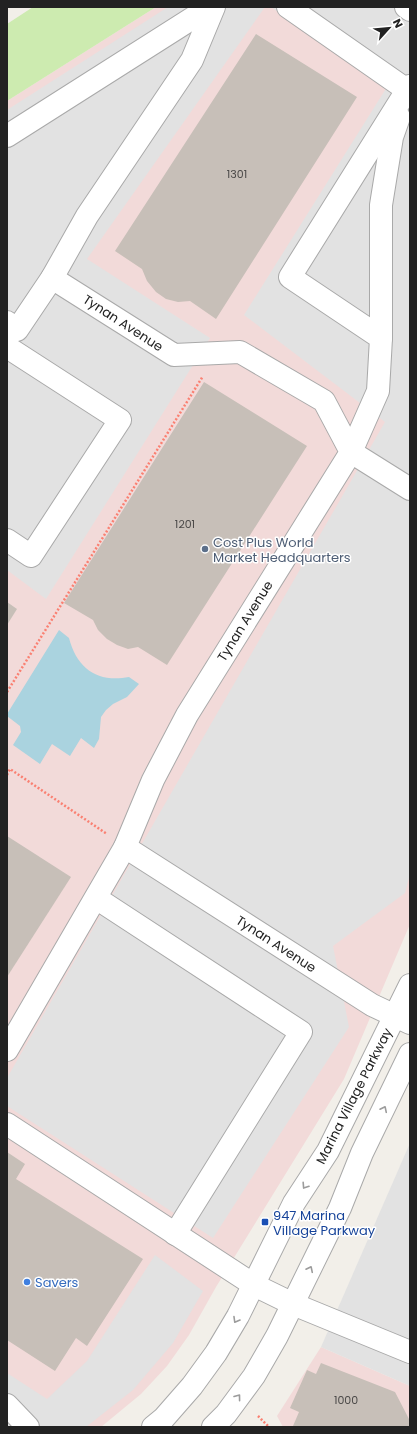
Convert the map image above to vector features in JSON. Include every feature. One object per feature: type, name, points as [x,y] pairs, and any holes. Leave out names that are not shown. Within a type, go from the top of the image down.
[{"type":"street","points":[[7,136],[210,7]]},
{"type":"street","points":[[7,540],[31,556],[120,420],[9,336],[52,278],[87,216],[192,60],[214,7]]},
{"type":"street","points":[[288,7],[409,88]]},
{"type":"street","points":[[406,7],[410,10]]},
{"type":"street","points":[[409,88],[392,137],[381,204],[381,338],[378,391],[351,452],[410,489]]},
{"type":"street","points":[[381,338],[290,277],[409,88]]},
{"type":"street","name":"Tynan Avenue","points":[[7,1050],[125,847],[153,780],[187,714],[351,452],[324,400],[240,352],[174,355],[52,278]]},
{"type":"street","name":"Tynan Avenue","points":[[125,847],[372,1005],[402,1019]]},
{"type":"street","points":[[96,898],[301,1032],[175,1234]]},
{"type":"street","name":"Marina Village Parkway","points":[[153,1427],[164,1418],[192,1386],[208,1364],[238,1316],[294,1203],[328,1151],[402,1019],[410,985]]},
{"type":"street","points":[[213,1427],[226,1414],[254,1376],[277,1336],[340,1208],[362,1153],[410,1054]]},
{"type":"street","points":[[7,1124],[254,1286],[293,1304],[410,1352]]},
{"type":"street","points":[[7,1405],[28,1427]]},
{"type":"path","points":[[7,692],[217,353]]},
{"type":"path","points":[[7,767],[125,847]]},
{"type":"path","points":[[7,775],[10,769]]},
{"type":"path","points":[[258,1416],[269,1427]]},
{"type":"shaded area","points":[[156,7],[410,7],[410,924],[344,1079],[216,1287],[189,1335],[167,1366],[141,1394],[101,1427],[7,1427],[7,101]]},
{"type":"shaded area","points":[[168,7],[265,7],[87,259],[210,338],[46,599],[7,570],[7,110]]},
{"type":"shaded area","points":[[271,7],[410,7],[410,874],[405,893],[333,946],[349,1027],[213,1238],[7,1106],[7,1078],[385,422],[244,315],[387,87]]},
{"type":"shaded area","points":[[410,1143],[410,1386],[321,1347]]},
{"type":"shaded area","points":[[155,1255],[203,1291],[173,1343],[133,1390],[86,1427],[7,1427],[7,1373],[47,1399],[87,1361]]},
{"type":"shaded area","points":[[321,1347],[410,1386],[410,1427],[283,1427],[277,1416]]},
{"type":"green space","points":[[33,7],[156,7],[7,101],[7,24]]},
{"type":"water","points":[[59,630],[69,638],[77,658],[83,666],[90,671],[108,678],[129,677],[139,684],[127,697],[113,704],[106,710],[101,717],[99,739],[94,748],[81,738],[70,756],[52,744],[40,764],[13,745],[21,732],[20,726],[7,716],[7,714]]},
{"type":"building","points":[[256,34],[357,97],[216,319],[190,301],[178,302],[166,299],[156,292],[147,281],[142,269],[115,251]]},
{"type":"building","points":[[204,382],[307,446],[167,665],[138,647],[128,649],[107,639],[98,630],[93,620],[64,603]]},
{"type":"building","points":[[7,602],[17,609],[7,625]]},
{"type":"building","points":[[7,836],[71,877],[7,977]]},
{"type":"building","points":[[7,1152],[25,1164],[16,1179],[143,1259],[87,1346],[76,1338],[55,1371],[7,1340]]},
{"type":"building","points":[[321,1363],[395,1392],[410,1421],[410,1427],[293,1426],[299,1412],[290,1408],[307,1370],[316,1374]]},
{"type":"place","name":"Cost Plus World Market Headquarters","points":[[205,549]]},
{"type":"place","name":"947 Marina Village Parkway","points":[[265,1222]]},
{"type":"place","name":"Savers","points":[[27,1282]]}]
